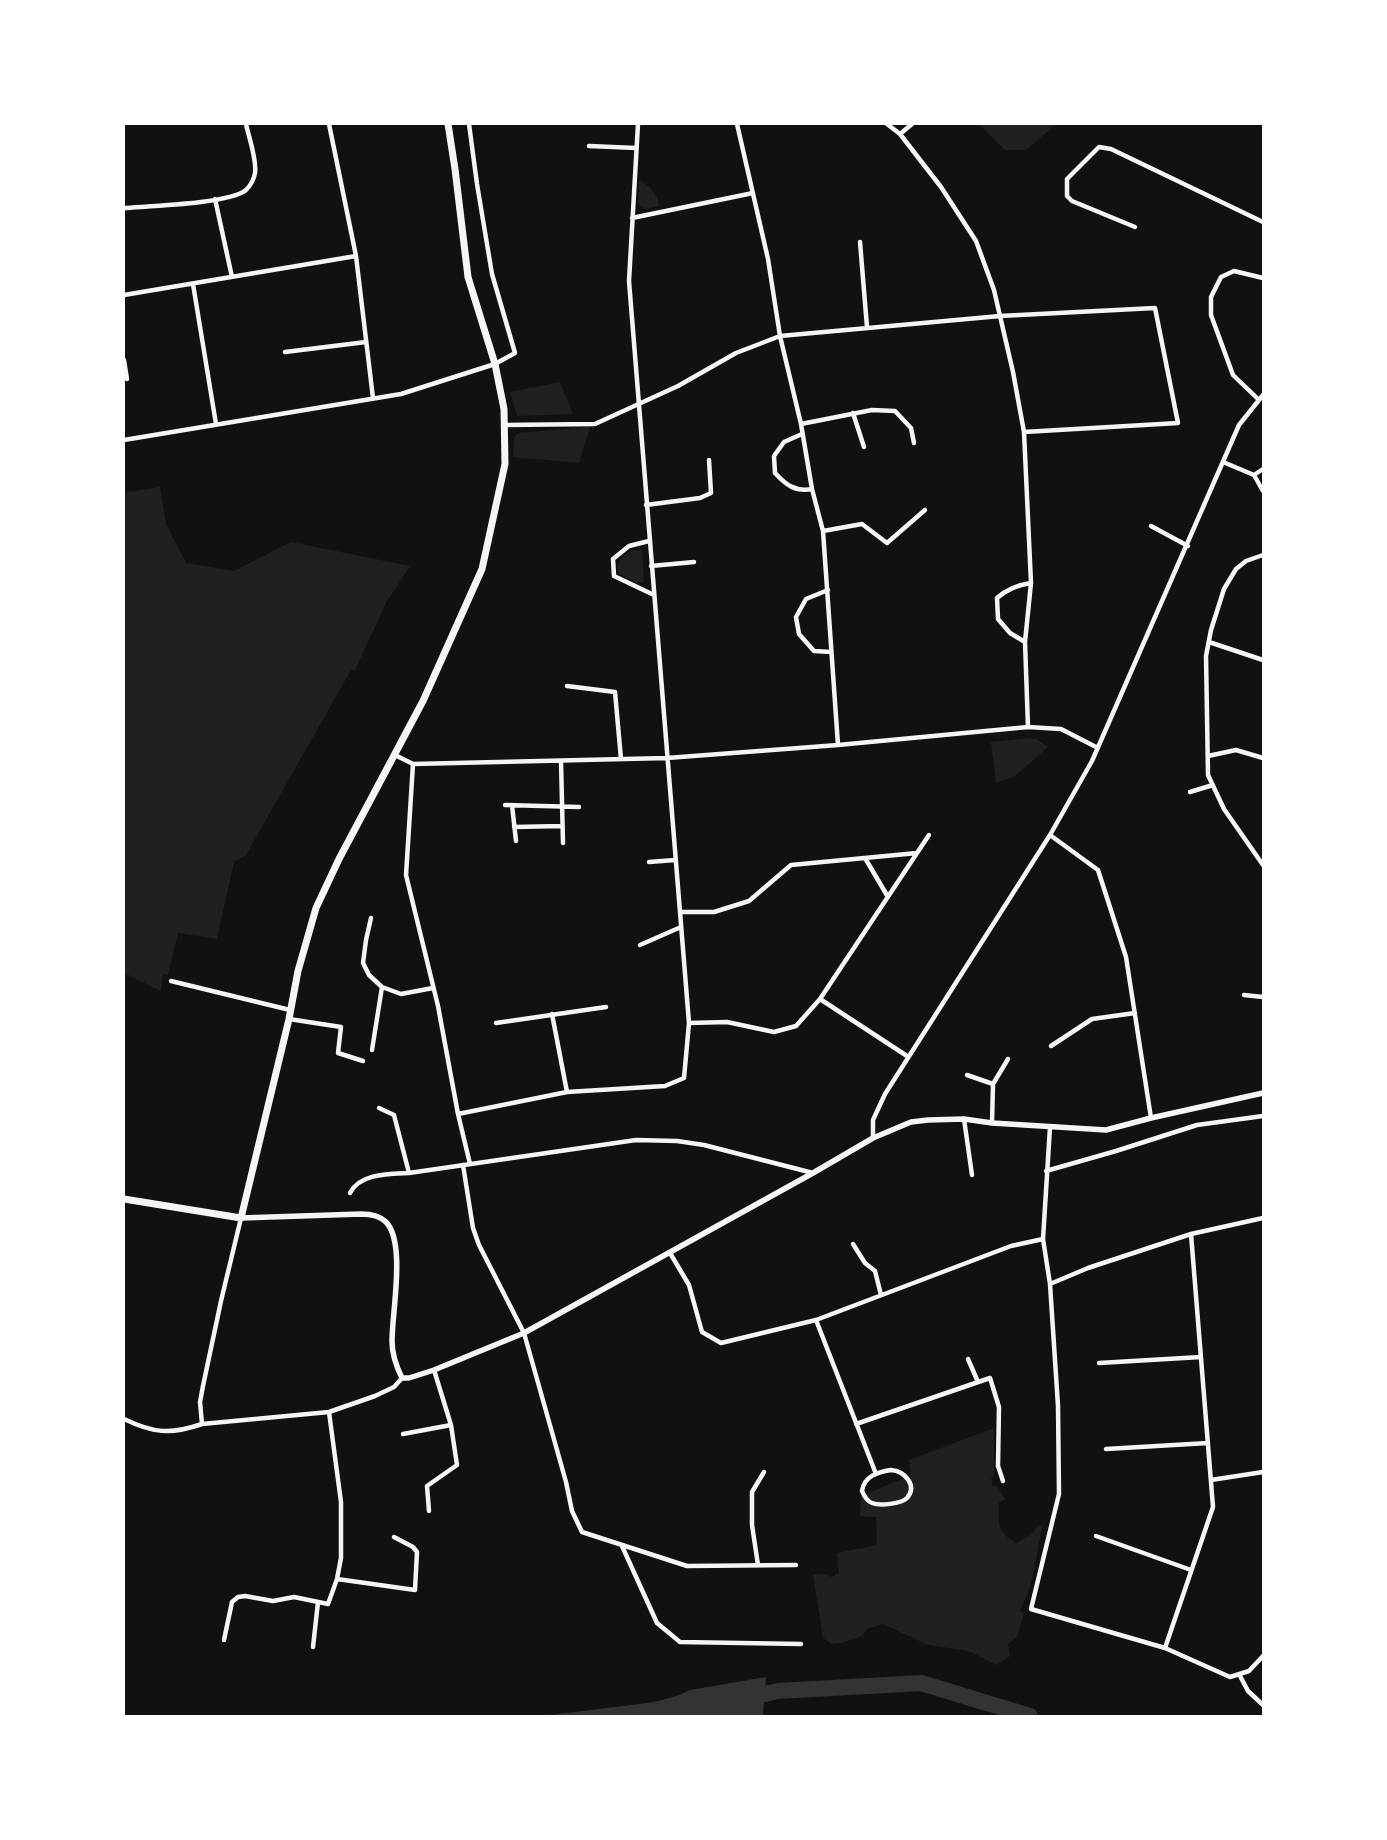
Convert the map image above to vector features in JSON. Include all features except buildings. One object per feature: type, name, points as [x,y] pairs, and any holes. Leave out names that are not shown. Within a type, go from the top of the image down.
[{"type":"main road","points":[[241,1218],[289,1018],[298,971],[316,908],[339,859],[423,701],[482,569],[505,464],[504,409],[495,364],[468,277],[448,124]]},
{"type":"main road","points":[[124,1199],[241,1218],[361,1214],[376,1216],[386,1222],[392,1233],[396,1252],[392,1341],[394,1358],[402,1378],[408,1378],[434,1370],[524,1333],[873,1138],[911,1122],[964,1119],[992,1123],[1106,1130],[1263,1093]]},
{"type":"street","points":[[124,208],[215,199],[240,194],[246,190],[255,175],[255,166],[246,124]]},
{"type":"street","points":[[329,124],[356,256],[373,398]]},
{"type":"street","points":[[124,440],[401,394],[495,364],[515,353],[492,274],[469,124]]},
{"type":"street","points":[[458,1114],[567,1092],[665,1086],[684,1078],[689,1023],[629,281],[638,124]]},
{"type":"street","points":[[736,124],[768,259],[780,336],[801,424],[812,489],[823,530],[838,745]]},
{"type":"street","points":[[887,124],[900,134],[940,187],[976,241],[994,290],[1013,372],[1024,432],[1031,583],[1025,642],[1028,727]]},
{"type":"street","points":[[900,134],[912,124]]},
{"type":"street","points":[[589,146],[636,148]]},
{"type":"street","points":[[1135,227],[1072,201],[1067,196],[1067,178],[1099,148],[1111,149],[1263,222]]},
{"type":"street","points":[[632,218],[753,194]]},
{"type":"street","points":[[215,199],[232,277]]},
{"type":"street","points":[[860,242],[867,327]]},
{"type":"street","points":[[124,295],[356,256]]},
{"type":"street","points":[[1258,399],[1233,376],[1211,315],[1211,297],[1221,277],[1234,271],[1263,278]]},
{"type":"street","points":[[193,284],[216,424]]},
{"type":"street","points":[[504,425],[595,424],[678,386],[736,352],[780,336],[1000,316],[1155,308],[1178,423],[1024,432]]},
{"type":"street","points":[[285,352],[366,342]]},
{"type":"street","points":[[124,360],[127,379]]},
{"type":"street","points":[[873,1138],[872,1126],[877,1107],[907,1056],[1050,835],[1098,748],[1188,546],[1239,425],[1263,395]]},
{"type":"street","points":[[801,424],[872,410],[895,411],[912,428],[914,442]]},
{"type":"street","points":[[853,413],[864,447]]},
{"type":"street","points":[[802,434],[784,442],[774,456],[774,473],[786,485],[801,491],[812,489]]},
{"type":"street","points":[[646,505],[700,498],[711,493],[709,460]]},
{"type":"street","points":[[1223,462],[1254,475],[1263,491]]},
{"type":"street","points":[[1254,475],[1263,469]]},
{"type":"street","points":[[823,530],[862,524],[887,543],[925,510]]},
{"type":"street","points":[[1151,526],[1188,546]]},
{"type":"street","points":[[649,541],[629,546],[613,559],[614,576],[654,595]]},
{"type":"street","points":[[1263,556],[1246,561],[1236,569],[1224,589],[1211,630],[1206,656],[1208,775],[1224,809],[1263,865]]},
{"type":"street","points":[[651,566],[694,562]]},
{"type":"street","points":[[1025,642],[1010,633],[998,619],[997,598],[1005,591],[1019,585],[1031,583]]},
{"type":"street","points":[[828,590],[806,599],[796,617],[799,634],[814,651],[831,652]]},
{"type":"street","points":[[1209,642],[1263,660]]},
{"type":"street","points":[[567,686],[615,692],[621,759]]},
{"type":"street","points":[[395,755],[413,764],[667,758],[838,745],[1028,727],[1061,729],[1098,748]]},
{"type":"street","points":[[1208,756],[1236,750],[1263,758]]},
{"type":"street","points":[[561,761],[563,842]]},
{"type":"street","points":[[413,764],[406,875],[433,988],[470,1164]]},
{"type":"street","points":[[1190,792],[1213,785]]},
{"type":"street","points":[[505,805],[579,807]]},
{"type":"street","points":[[512,805],[516,840]]},
{"type":"street","points":[[514,827],[562,826]]},
{"type":"street","points":[[689,1023],[727,1022],[774,1032],[796,1026],[820,999],[930,835]]},
{"type":"street","points":[[1050,835],[1098,870],[1126,957],[1151,1118]]},
{"type":"street","points":[[680,912],[714,912],[749,902],[791,866],[917,853]]},
{"type":"street","points":[[865,858],[888,897]]},
{"type":"street","points":[[649,862],[676,860]]},
{"type":"street","points":[[371,918],[363,963],[369,976],[382,987],[401,994],[433,988]]},
{"type":"street","points":[[640,945],[681,927]]},
{"type":"street","points":[[171,981],[290,1010]]},
{"type":"street","points":[[372,1050],[382,987]]},
{"type":"street","points":[[1244,995],[1263,997]]},
{"type":"street","points":[[820,999],[907,1056]]},
{"type":"street","points":[[496,1023],[606,1007]]},
{"type":"street","points":[[1051,1046],[1092,1018],[1135,1013]]},
{"type":"street","points":[[552,1014],[567,1092]]},
{"type":"street","points":[[289,1018],[341,1027],[338,1053],[362,1061]]},
{"type":"street","points":[[992,1123],[993,1084],[1008,1059]]},
{"type":"street","points":[[967,1076],[993,1084]]},
{"type":"street","points":[[379,1108],[394,1115],[409,1173]]},
{"type":"street","points":[[1046,1171],[1196,1125],[1263,1116]]},
{"type":"street","points":[[964,1119],[972,1175]]},
{"type":"street","points":[[1050,1127],[1043,1239],[1050,1284],[1058,1406],[1059,1494],[1031,1609],[1165,1648],[1230,1676],[1250,1671],[1263,1656]]},
{"type":"street","points":[[350,1192],[352,1187],[358,1183],[379,1174],[409,1173],[636,1140],[673,1141],[704,1145],[813,1173]]},
{"type":"street","points":[[463,1165],[474,1228],[479,1245],[524,1333],[566,1482],[572,1511],[582,1532],[687,1566],[796,1564]]},
{"type":"street","points":[[202,1424],[200,1402],[203,1386],[241,1218]]},
{"type":"street","points":[[1050,1284],[1088,1268],[1191,1234],[1263,1218]]},
{"type":"street","points":[[1165,1648],[1213,1507],[1191,1234]]},
{"type":"street","points":[[670,1253],[689,1285],[702,1332],[721,1343],[816,1320],[1011,1246],[1043,1239]]},
{"type":"street","points":[[853,1244],[865,1263],[875,1271],[881,1295]]},
{"type":"street","points":[[816,1320],[876,1474]]},
{"type":"street","points":[[1099,1363],[1201,1357]]},
{"type":"street","points":[[968,1359],[978,1382]]},
{"type":"street","points":[[429,1511],[427,1486],[457,1465],[451,1425],[434,1370]]},
{"type":"street","points":[[124,1418],[146,1428],[165,1432],[186,1429],[202,1424],[329,1412],[375,1396],[394,1387],[402,1378]]},
{"type":"street","points":[[856,1424],[990,1378],[999,1407],[998,1466],[1003,1481]]},
{"type":"street","points":[[224,1640],[232,1602],[238,1597],[245,1596],[273,1602],[294,1597],[328,1604],[337,1579],[341,1558],[341,1502],[329,1412]]},
{"type":"street","points":[[403,1434],[451,1425]]},
{"type":"street","points":[[1106,1449],[1208,1443]]},
{"type":"street","points":[[891,1470],[904,1474],[909,1480],[910,1488],[907,1498],[899,1502],[876,1504],[867,1500],[862,1491],[864,1483],[876,1474],[891,1470]]},
{"type":"street","points":[[758,1565],[752,1525],[752,1492],[764,1472]]},
{"type":"street","points":[[1211,1480],[1263,1472]]},
{"type":"street","points":[[337,1579],[416,1590],[416,1552],[413,1547],[394,1536]]},
{"type":"street","points":[[1096,1536],[1191,1570]]},
{"type":"street","points":[[622,1546],[657,1623],[680,1642],[801,1644]]},
{"type":"street","points":[[312,1647],[318,1602]]},
{"type":"street","points":[[1239,1674],[1248,1690],[1263,1705]]},
{"type":"shaded area","points":[[979,124],[1056,124],[1026,150],[1005,150]]},
{"type":"shaded area","points":[[639,180],[652,190],[657,197],[659,206],[646,209],[638,204]]},
{"type":"shaded area","points":[[560,382],[573,414],[517,416],[510,392]]},
{"type":"shaded area","points":[[590,427],[579,463],[513,457],[514,438],[518,433]]},
{"type":"shaded area","points":[[160,487],[166,524],[186,563],[234,571],[291,542],[410,566],[386,603],[355,670],[351,670],[246,855],[234,862],[217,939],[178,933],[168,975],[163,974],[161,991],[124,973],[124,493]]},
{"type":"shaded area","points":[[632,550],[642,550],[644,582],[635,582],[618,573],[620,559]]},
{"type":"shaded area","points":[[1036,739],[1048,747],[1015,776],[996,783],[991,742]]},
{"type":"shaded area","points":[[994,1428],[994,1476],[991,1479],[993,1486],[997,1486],[1005,1499],[999,1503],[1000,1527],[1005,1535],[1016,1543],[1031,1535],[1038,1525],[1042,1526],[1032,1580],[1020,1610],[1024,1614],[1017,1637],[1008,1644],[1010,1656],[997,1665],[969,1651],[928,1645],[883,1624],[868,1628],[862,1636],[842,1643],[832,1644],[823,1638],[813,1575],[822,1574],[832,1577],[839,1573],[837,1553],[877,1545],[876,1517],[860,1516],[861,1496],[911,1475],[909,1460]]},
{"type":"shaded area","points":[[766,1677],[763,1716],[536,1716],[653,1702],[690,1690]]},
{"type":"waterway","points":[[743,1699],[778,1691],[921,1683],[1030,1716]]}]
